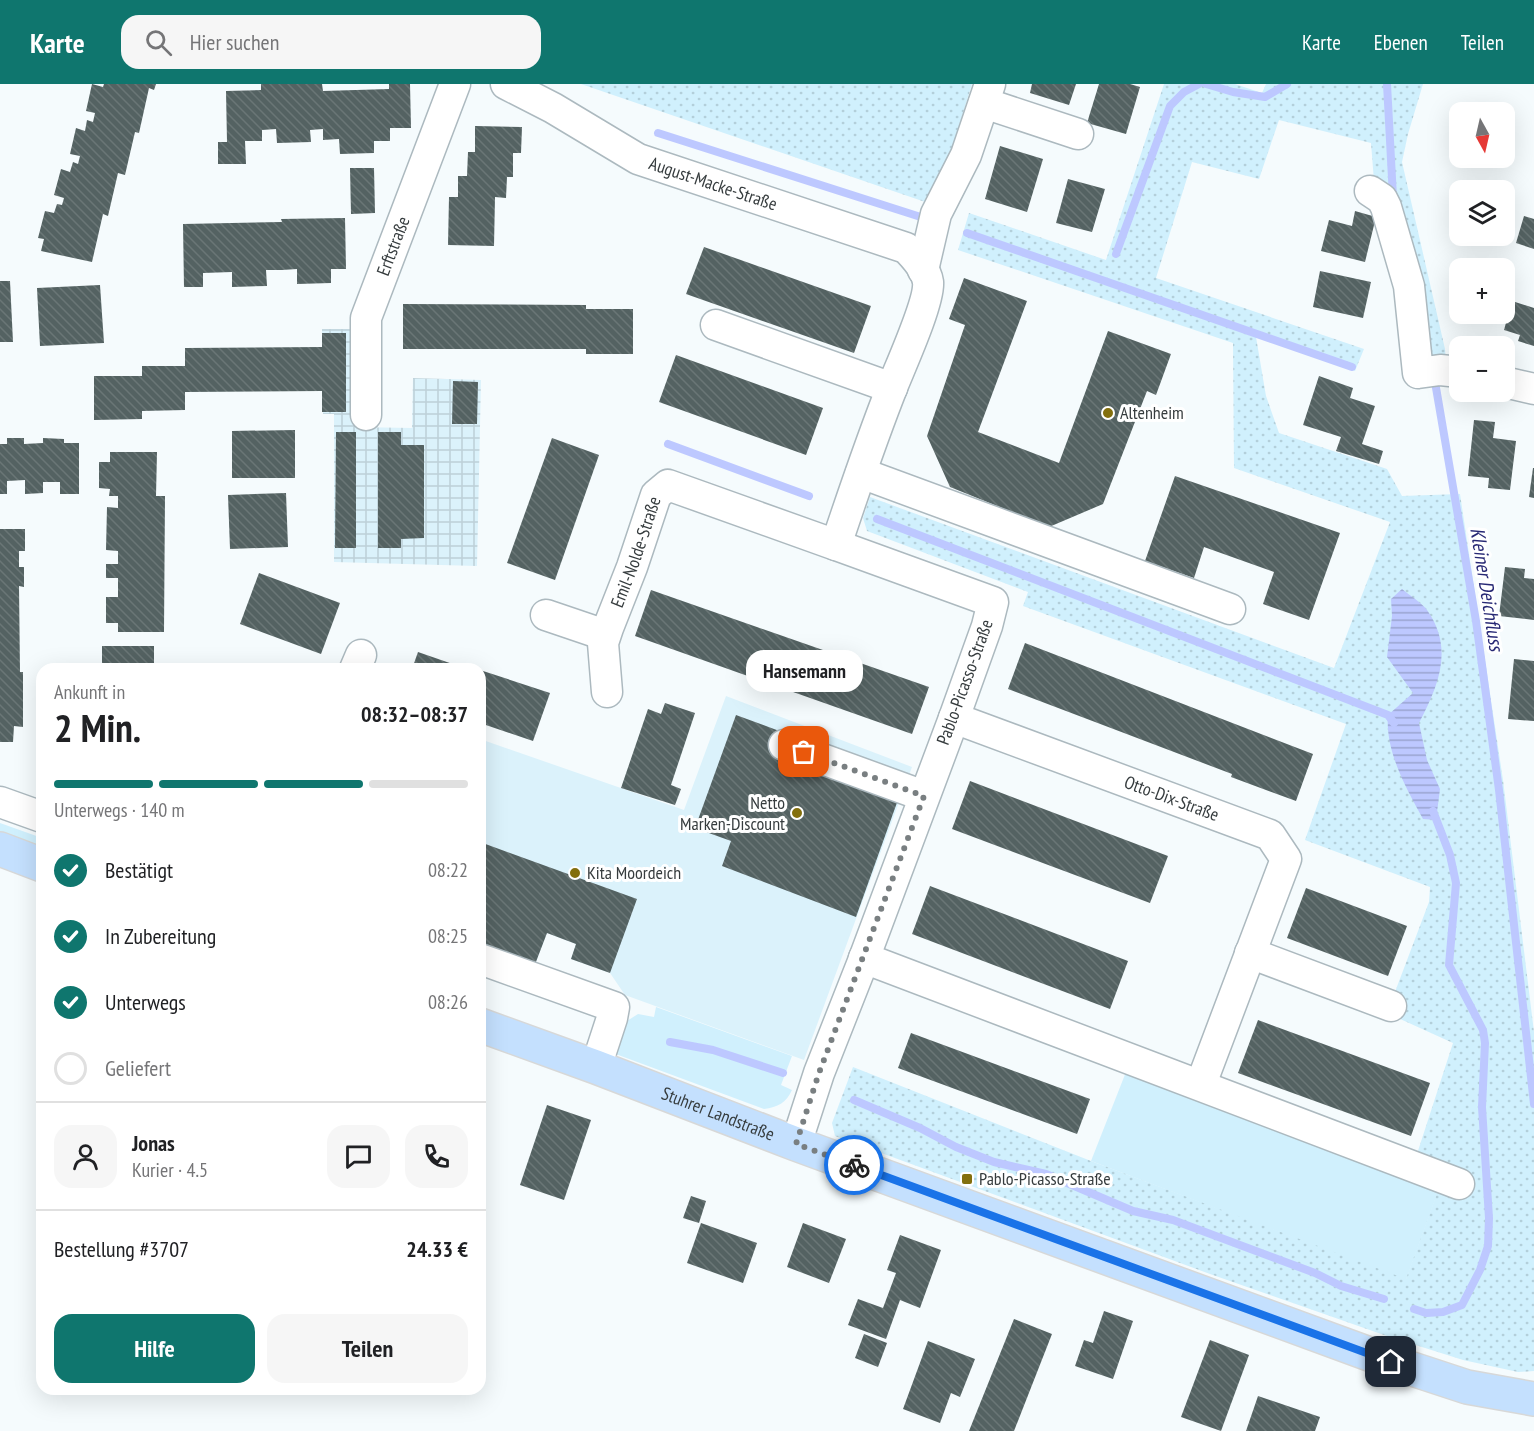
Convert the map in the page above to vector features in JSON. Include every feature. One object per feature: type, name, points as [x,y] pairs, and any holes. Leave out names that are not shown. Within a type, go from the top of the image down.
[{"type":"main road","points":[[0,849],[36,863]]},
{"type":"main road","name":"Stuhrer Landstraße","points":[[486,1026],[596,1066],[796,1144],[1391,1362],[1467,1387],[1534,1399]]},
{"type":"street","name":"Erftstraße","points":[[366,415],[366,318],[455,84]]},
{"type":"street","name":"August-Macke-Straße","points":[[506,84],[553,108],[638,159],[906,248],[923,270]]},
{"type":"street","points":[[836,545],[928,292],[928,281],[923,270],[936,214],[966,155],[987,94],[1078,134]]},
{"type":"street","points":[[1370,191],[1382,199],[1386,207],[1403,259],[1413,307],[1439,372]]},
{"type":"street","points":[[716,325],[892,388]]},
{"type":"street","points":[[1515,385],[1534,389]]},
{"type":"street","points":[[861,473],[1230,609]]},
{"type":"street","name":"Emil-Nolde-Straße","points":[[607,692],[603,643],[605,635],[632,567],[656,495],[668,485],[836,545]]},
{"type":"street","name":"Pablo-Picasso-Straße","points":[[796,1144],[819,1073],[954,717],[987,626],[993,602],[836,545]]},
{"type":"street","points":[[546,615],[605,635]]},
{"type":"street","name":"Otto-Dix-Straße","points":[[954,717],[1270,835],[1286,859],[1201,1084]]},
{"type":"street","points":[[784,745],[924,796]]},
{"type":"street","points":[[0,802],[36,816]]},
{"type":"street","points":[[1250,953],[1391,1006]]},
{"type":"street","points":[[864,958],[1201,1084],[1459,1184]]},
{"type":"street","points":[[486,961],[614,1007],[596,1066]]},
{"type":"shaded area","points":[[581,84],[972,84],[943,178],[931,204]]},
{"type":"shaded area","points":[[1164,84],[1235,84],[1262,93],[1266,84],[1423,84],[1402,162],[1445,349],[1446,364],[1419,365],[1375,194],[1371,143],[1279,120],[1259,179],[1192,162],[1156,278],[1364,349],[1355,371],[1256,337],[1266,396],[1279,433],[1387,469],[1402,496],[1460,494],[1503,780],[1534,1032],[1534,1371],[1518,1372],[1463,1360],[1384,1335],[1210,1274],[835,1136],[832,1123],[853,1067],[1091,1161],[1406,1279],[1445,1171],[1416,1157],[1453,1043],[1387,1013],[1429,902],[1430,887],[1305,840],[1346,724],[1023,606],[1028,592],[867,531],[863,518],[870,497],[1334,668],[1390,522],[1234,468],[1233,343],[958,250],[969,213],[1106,260]]},
{"type":"shaded area","points":[[322,329],[355,329],[356,427],[412,428],[413,378],[481,380],[477,566],[334,562],[334,414],[323,414]]},
{"type":"shaded area","points":[[726,696],[912,767],[804,1060],[625,995],[610,973],[571,959],[576,944],[547,933],[534,967],[486,949],[486,741],[684,810]]},
{"type":"shaded area","points":[[0,823],[36,836],[36,847],[0,833]]},
{"type":"shaded area","points":[[656,1007],[792,1056],[781,1085],[792,1090],[790,1094],[781,1104],[764,1109],[613,1053],[627,1021],[638,1014],[654,1017]]},
{"type":"shaded area","points":[[1126,1072],[1440,1186],[1406,1280],[1091,1161]]},
{"type":"water","points":[[1402,589],[1427,610],[1440,638],[1441,666],[1432,695],[1419,723],[1427,760],[1440,789],[1436,820],[1423,819],[1410,795],[1393,756],[1388,729],[1388,715],[1413,693],[1387,657],[1392,616],[1391,599]]},
{"type":"building","points":[[92,84],[103,87],[104,84],[156,84],[154,90],[149,88],[139,133],[135,132],[125,175],[118,173],[108,216],[103,214],[92,262],[41,251],[44,239],[38,238],[45,211],[54,213],[57,204],[62,205],[64,198],[54,195],[61,169],[70,172],[73,162],[78,164],[80,156],[70,154],[76,128],[85,131],[87,120],[93,122],[95,113],[86,111]]},
{"type":"building","points":[[261,84],[322,84],[323,91],[389,89],[389,84],[410,84],[411,128],[390,128],[390,141],[374,141],[374,153],[340,154],[339,139],[323,140],[323,129],[310,130],[311,142],[277,143],[276,129],[262,130],[262,141],[245,141],[246,164],[218,164],[218,142],[227,142],[226,91],[261,90]]},
{"type":"building","points":[[1032,84],[1076,84],[1069,105],[1030,93]]},
{"type":"building","points":[[1099,84],[1130,84],[1140,87],[1126,134],[1087,123]]},
{"type":"building","points":[[475,126],[522,127],[521,153],[513,153],[513,177],[507,177],[506,198],[495,197],[494,246],[448,245],[449,197],[458,197],[458,176],[467,176],[468,152],[475,152]]},
{"type":"building","points":[[1000,146],[1043,159],[1027,212],[985,199]]},
{"type":"building","points":[[350,168],[374,168],[375,213],[351,214]]},
{"type":"building","points":[[1068,179],[1105,189],[1092,232],[1056,223]]},
{"type":"building","points":[[1355,211],[1376,217],[1365,262],[1321,251],[1329,220],[1352,226]]},
{"type":"building","points":[[1524,216],[1534,219],[1534,249],[1516,243]]},
{"type":"building","points":[[345,218],[346,269],[331,269],[331,283],[297,284],[297,269],[266,270],[267,286],[232,287],[232,272],[203,273],[203,287],[184,287],[183,224]]},
{"type":"building","points":[[704,247],[871,306],[854,353],[686,294]]},
{"type":"building","points":[[1320,271],[1371,282],[1363,318],[1313,307]]},
{"type":"building","name":"Altenheim","points":[[964,278],[1027,301],[978,432],[1059,463],[1108,331],[1171,354],[1156,395],[1147,391],[1103,504],[1049,527],[950,487],[927,436],[965,325],[949,319]]},
{"type":"building","points":[[0,281],[10,281],[13,342],[0,342]]},
{"type":"building","points":[[100,285],[104,343],[40,346],[37,288]]},
{"type":"building","points":[[1515,302],[1534,308],[1534,346],[1518,341],[1520,335],[1504,330],[1506,324],[1515,324]]},
{"type":"building","points":[[403,304],[586,305],[586,309],[633,309],[633,354],[586,354],[586,349],[403,349]]},
{"type":"building","points":[[322,333],[346,333],[346,412],[322,412],[322,391],[185,392],[185,410],[142,411],[142,419],[94,420],[94,376],[142,376],[142,366],[185,366],[185,348],[322,347]]},
{"type":"building","points":[[676,355],[823,408],[806,455],[659,402]]},
{"type":"building","points":[[1319,376],[1353,388],[1350,398],[1375,406],[1362,444],[1383,451],[1379,464],[1336,451],[1341,437],[1303,425]]},
{"type":"building","points":[[453,381],[478,382],[477,424],[452,424]]},
{"type":"building","points":[[1474,420],[1495,422],[1493,438],[1516,441],[1510,490],[1488,488],[1489,478],[1468,476]]},
{"type":"building","points":[[295,430],[295,478],[232,478],[232,431]]},
{"type":"building","points":[[336,432],[356,432],[356,548],[335,548]]},
{"type":"building","points":[[378,432],[401,432],[401,445],[424,445],[424,538],[401,539],[401,548],[378,548]]},
{"type":"building","points":[[7,438],[24,438],[24,444],[43,443],[43,438],[64,439],[64,443],[79,443],[79,494],[60,494],[60,482],[43,482],[43,493],[25,494],[25,480],[7,481],[7,494],[0,494],[0,444],[7,444]]},
{"type":"building","points":[[552,438],[599,455],[555,580],[507,563]]},
{"type":"building","points":[[110,452],[157,452],[156,496],[165,496],[164,632],[118,632],[118,623],[106,623],[106,597],[118,597],[118,578],[106,578],[106,564],[118,564],[118,551],[106,550],[107,507],[118,508],[118,496],[109,496],[110,489],[99,488],[99,462],[110,462]]},
{"type":"building","points":[[1534,468],[1534,498],[1529,497]]},
{"type":"building","name":"Altenheim","points":[[1175,476],[1340,533],[1309,620],[1263,604],[1274,572],[1204,547],[1194,578],[1145,561]]},
{"type":"building","points":[[286,493],[288,547],[230,549],[228,495]]},
{"type":"building","points":[[0,529],[25,529],[25,551],[19,551],[19,567],[24,567],[24,587],[19,586],[23,727],[14,726],[13,742],[0,742]]},
{"type":"building","points":[[1505,567],[1525,569],[1524,578],[1534,579],[1534,620],[1499,616]]},
{"type":"building","points":[[259,573],[340,603],[321,654],[240,624]]},
{"type":"building","points":[[651,590],[929,687],[912,734],[635,636]]},
{"type":"building","points":[[1025,643],[1313,754],[1296,801],[1231,777],[1232,774],[1008,689]]},
{"type":"building","points":[[102,646],[154,646],[154,663],[102,663]]},
{"type":"building","points":[[418,652],[450,663],[414,663]]},
{"type":"building","points":[[1514,659],[1534,661],[1534,721],[1508,719]]},
{"type":"building","points":[[486,672],[550,693],[533,741],[486,725]]},
{"type":"building","points":[[665,703],[695,713],[671,785],[681,789],[675,805],[621,788],[648,709],[661,714]]},
{"type":"building","name":"Netto Marken-Discount","points":[[736,715],[782,732],[899,797],[856,917],[722,866],[731,841],[695,828]]},
{"type":"building","points":[[970,781],[1168,856],[1150,903],[952,829]]},
{"type":"building","points":[[486,844],[637,899],[610,973],[571,959],[576,944],[547,933],[534,967],[486,949]]},
{"type":"building","points":[[930,886],[1128,961],[1110,1009],[912,934]]},
{"type":"building","points":[[1306,888],[1407,926],[1388,976],[1287,938]]},
{"type":"building","points":[[1258,1020],[1430,1083],[1411,1136],[1238,1073]]},
{"type":"building","points":[[911,1033],[1090,1099],[1077,1134],[898,1068]]},
{"type":"building","points":[[547,1105],[591,1120],[564,1200],[520,1185]]},
{"type":"building","points":[[691,1196],[706,1201],[699,1223],[683,1218]]},
{"type":"building","points":[[701,1223],[757,1243],[743,1283],[687,1263]]},
{"type":"building","points":[[803,1223],[846,1239],[829,1283],[787,1267]]},
{"type":"building","points":[[900,1235],[941,1250],[920,1308],[900,1300],[886,1339],[848,1325],[858,1299],[883,1308],[896,1273],[887,1270]]},
{"type":"building","points":[[1104,1311],[1133,1321],[1113,1379],[1075,1366],[1084,1340],[1093,1343]]},
{"type":"building","points":[[1014,1319],[1052,1334],[1014,1431],[969,1431]]},
{"type":"building","points":[[864,1334],[887,1343],[878,1367],[855,1358]]},
{"type":"building","points":[[1210,1340],[1249,1355],[1221,1431],[1181,1417]]},
{"type":"building","points":[[928,1341],[975,1359],[960,1397],[951,1393],[940,1423],[903,1409]]},
{"type":"building","points":[[1258,1396],[1320,1417],[1315,1431],[1246,1431]]},
{"type":"waterway","points":[[1116,254],[1170,106],[1184,92],[1199,84]]},
{"type":"waterway","points":[[1206,84],[1233,92],[1265,97],[1287,84]]},
{"type":"waterway","name":"Kleiner Deichfluss","points":[[1387,84],[1393,197]]},
{"type":"waterway","points":[[658,133],[927,219]]},
{"type":"waterway","points":[[967,233],[1352,367]]},
{"type":"waterway","name":"Kleiner Deichfluss","points":[[1434,376],[1476,621],[1499,790],[1534,1104]]},
{"type":"waterway","points":[[668,444],[809,496]]},
{"type":"waterway","points":[[877,519],[1388,715],[1394,723]]},
{"type":"waterway","points":[[1414,1309],[1426,1313],[1443,1312],[1462,1305],[1480,1270],[1488,1246],[1489,1218],[1482,1107],[1485,1043],[1483,1030],[1449,965],[1456,883],[1450,855],[1433,811]]},
{"type":"waterway","points":[[670,1042],[713,1050],[783,1073]]},
{"type":"waterway","points":[[854,1100],[994,1162],[1046,1174],[1133,1211],[1173,1220],[1315,1273],[1341,1286],[1384,1299]]},
{"type":"way so far","points":[[804,752],[924,796],[819,1073],[796,1144],[854,1165]]},
{"type":"place","name":"Altenheim","points":[[1108,413]]},
{"type":"place","name":"Hansemann","points":[[804,752]]},
{"type":"place","name":"Netto Marken-Discount","points":[[797,813]]},
{"type":"place","name":"Kita Moordeich","points":[[575,873]]},
{"type":"place","name":"Pablo-Picasso-Straße","points":[[967,1179]]},
{"type":"route","points":[[854,1165],[1391,1362]]}]
